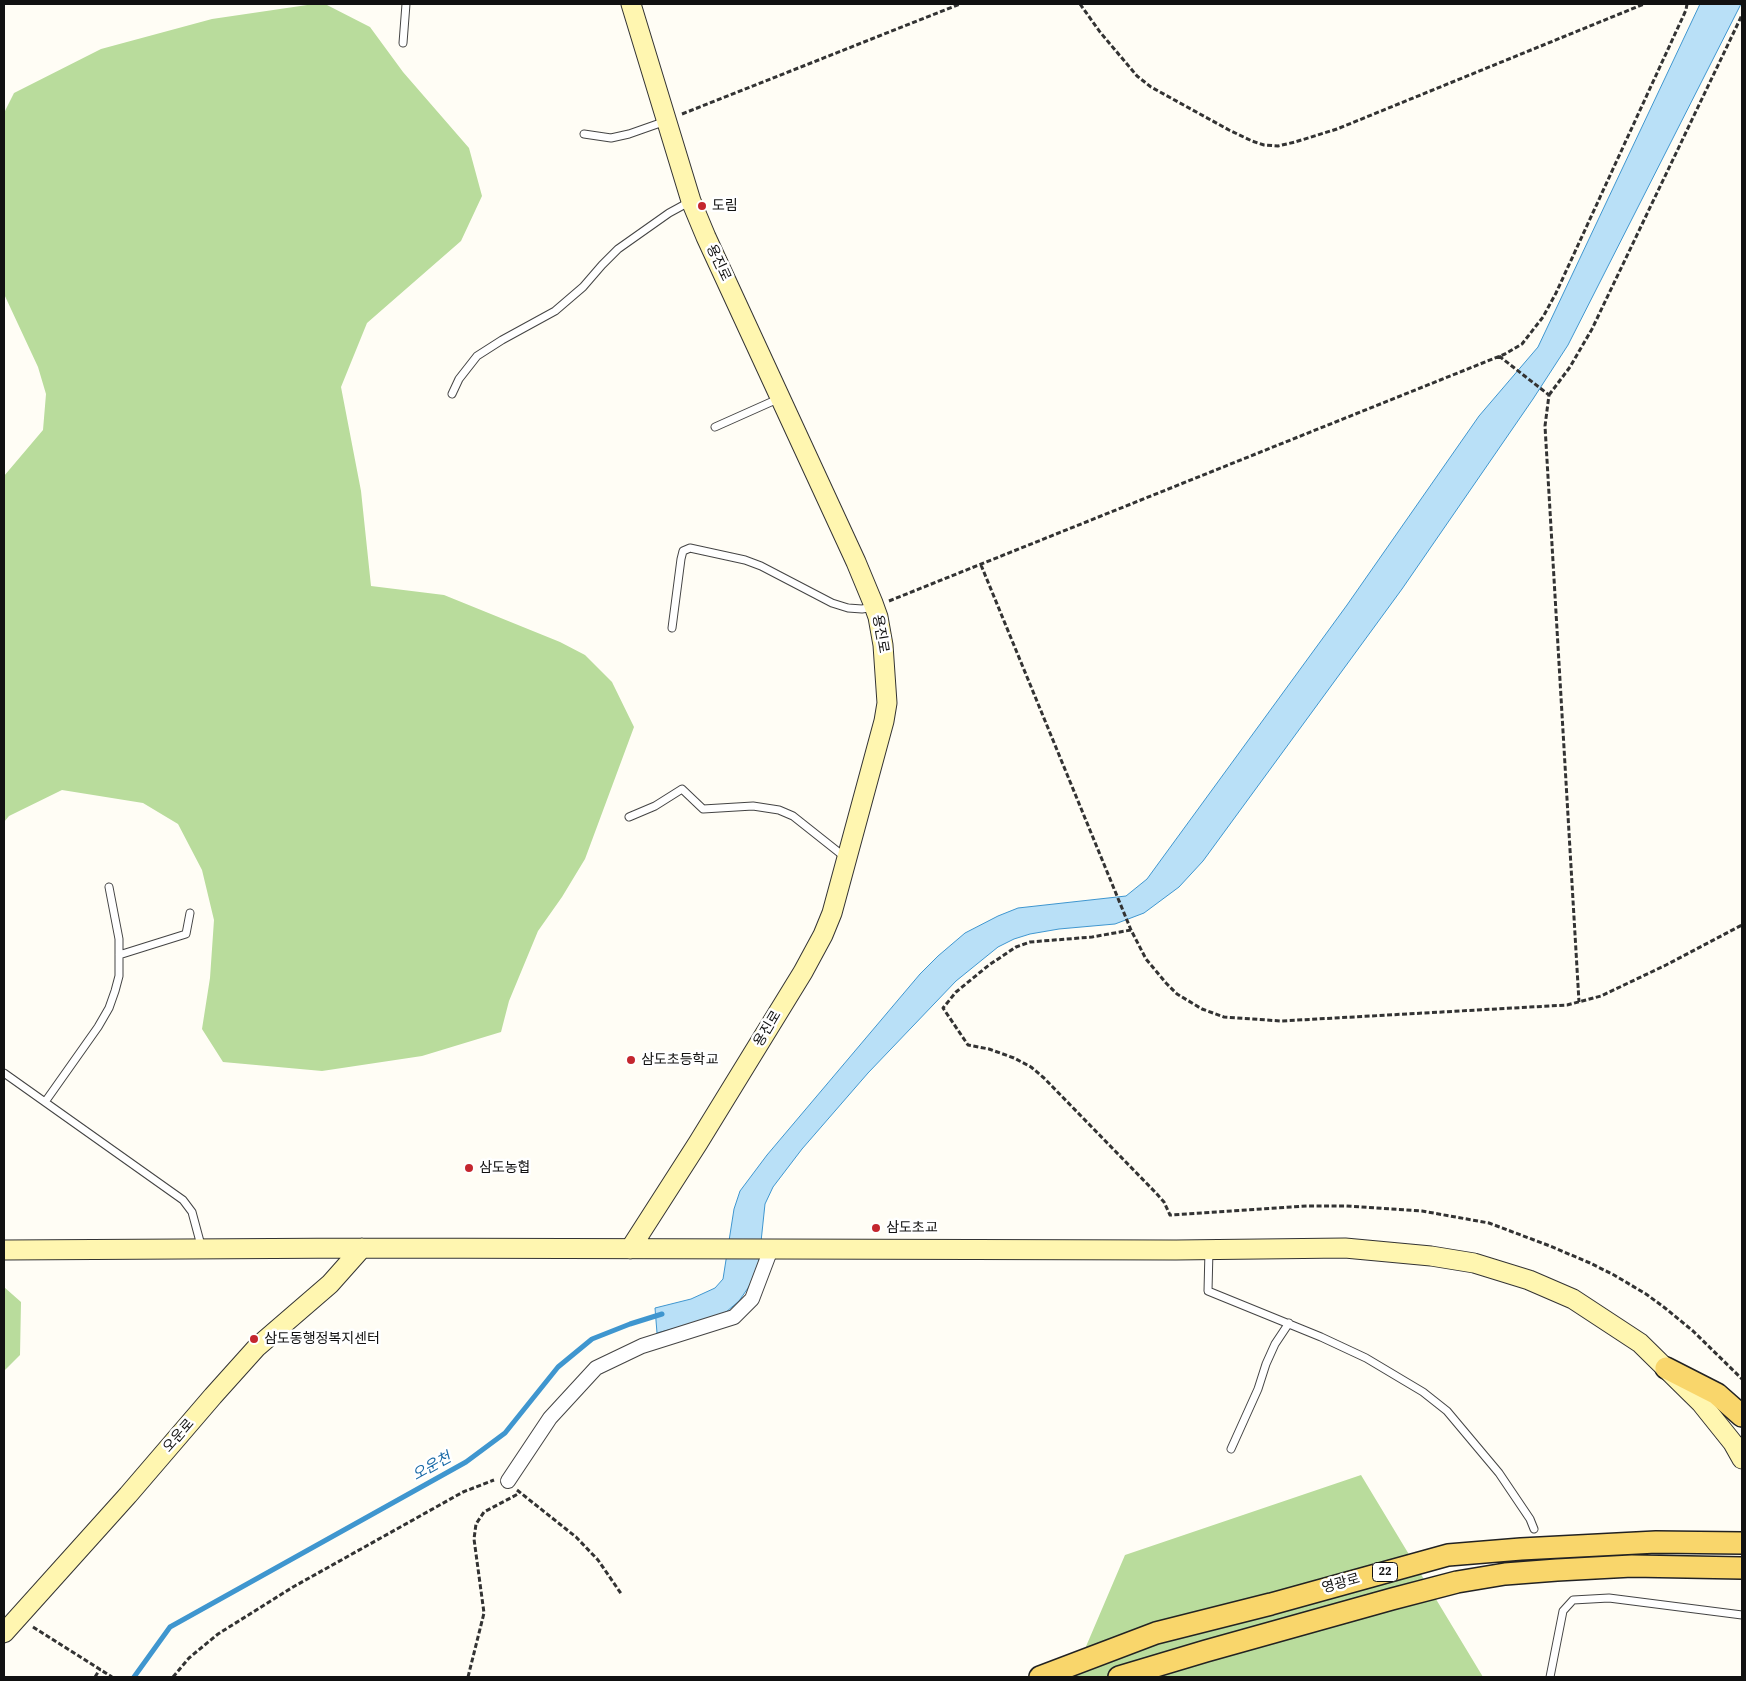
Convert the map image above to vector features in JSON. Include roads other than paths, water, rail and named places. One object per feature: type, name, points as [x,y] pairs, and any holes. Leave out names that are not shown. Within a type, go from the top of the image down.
[{"type":"main road","name":"용진로","points":[[630,1249],[698,1143],[803,972],[823,935],[832,913],[884,721],[887,703],[883,645],[875,607],[691,201],[631,4]]},
{"type":"main road","points":[[4,1250],[362,1248],[1209,1250],[1345,1248],[1431,1256],[1474,1263],[1530,1280],[1573,1299],[1640,1343],[1701,1403],[1733,1443],[1742,1459]]},
{"type":"main road","name":"오운로","points":[[4,1633],[257,1347],[330,1284],[362,1248]]},
{"type":"main road","points":[[1666,1368],[1717,1394],[1742,1416]]},
{"type":"main road","name":"영광로","points":[[1040,1677],[1156,1634],[1448,1556],[1521,1549],[1648,1542],[1742,1543]]},
{"type":"main road","name":"영광로","points":[[1120,1677],[1392,1598],[1476,1579],[1505,1574],[1613,1567],[1742,1568]]},
{"type":"street","points":[[508,1481],[550,1418],[596,1368],[642,1346],[734,1317],[752,1299],[771,1249]]},
{"type":"lane","points":[[403,43],[406,4]]},
{"type":"lane","points":[[584,134],[611,138],[629,134],[666,120]]},
{"type":"lane","points":[[452,394],[460,379],[477,356],[555,311],[583,287],[602,264],[618,249],[669,213],[691,201]]},
{"type":"lane","points":[[715,427],[780,398]]},
{"type":"lane","points":[[672,628],[680,559],[683,552],[690,548],[745,560],[761,566],[832,603],[848,608],[862,609],[875,607]]},
{"type":"lane","points":[[629,817],[655,806],[682,789],[703,809],[753,806],[786,813],[793,816],[847,858]]},
{"type":"lane","points":[[44,1102],[109,1008],[119,976],[118,933],[109,887]]},
{"type":"lane","points":[[119,955],[186,934],[190,913]]},
{"type":"lane","points":[[4,1073],[182,1200],[192,1212],[202,1249]]},
{"type":"lane","points":[[1209,1250],[1208,1291],[1289,1323],[1366,1358],[1423,1392],[1446,1411],[1499,1473],[1525,1511],[1534,1529]]},
{"type":"lane","points":[[1230,1449],[1258,1389],[1275,1344],[1289,1323]]},
{"type":"lane","points":[[1550,1677],[1563,1611],[1573,1600],[1609,1598],[1742,1615]]},
{"type":"water","points":[[1700,4],[1741,4],[1568,345],[1402,589],[1203,861],[1179,887],[1144,913],[1115,924],[1059,929],[1014,939],[998,947],[956,981],[868,1073],[802,1149],[773,1187],[765,1204],[758,1270],[739,1301],[726,1312],[702,1321],[657,1333],[655,1308],[691,1299],[715,1288],[723,1279],[734,1209],[740,1191],[767,1155],[920,974],[938,956],[965,933],[1018,908],[1126,896],[1147,879],[1347,605],[1479,416],[1538,347]]},
{"type":"waterway","name":"오운천","points":[[134,1677],[170,1627],[466,1462],[505,1433],[558,1367],[592,1339],[662,1314]]},
{"type":"place","name":"도림","points":[[702,206]]},
{"type":"place","name":"삼도초등학교","points":[[631,1060]]},
{"type":"place","name":"삼도농협","points":[[469,1168]]},
{"type":"place","name":"삼도초교","points":[[876,1228]]},
{"type":"place","name":"삼도동행정복지센터","points":[[254,1339]]}]
